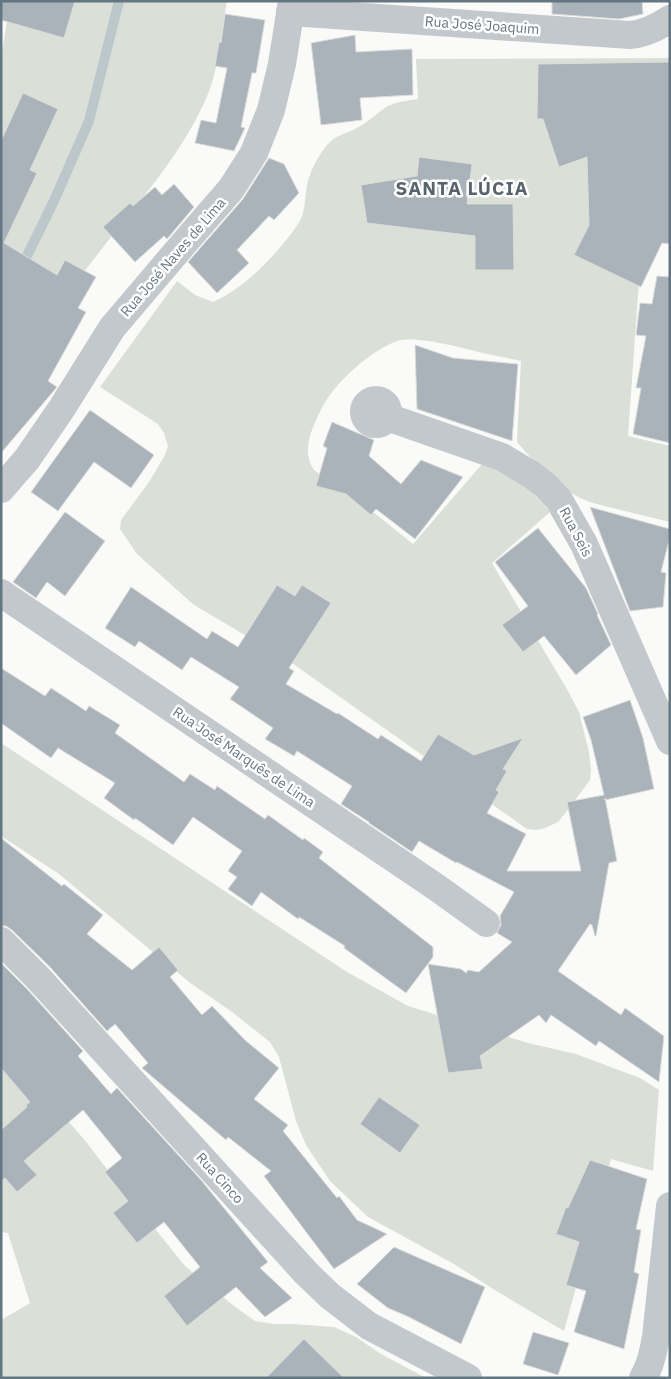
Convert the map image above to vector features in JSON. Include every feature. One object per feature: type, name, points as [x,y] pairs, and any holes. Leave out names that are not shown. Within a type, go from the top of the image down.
[{"type":"street","name":"Rua José Joaquim","points":[[291,7],[630,35],[646,32],[670,19]]},
{"type":"street","name":"Rua José Naves de Lima","points":[[1,489],[26,459],[62,408],[112,328],[231,189],[254,153],[271,110],[282,64],[291,7]]},
{"type":"street","name":"Rua Seis","points":[[387,417],[502,458],[532,475],[559,500],[584,544],[670,741]]},
{"type":"street","name":"Rua José Marquês de Lima","points":[[1,593],[436,887],[486,923]]},
{"type":"street","name":"Rua Cinco","points":[[1,941],[38,978],[307,1274],[330,1296],[369,1326],[468,1378]]},
{"type":"street","points":[[643,1378],[652,1356],[656,1337],[670,1206]]},
{"type":"shaded area","points":[[10,1],[227,1],[214,77],[205,101],[185,139],[148,192],[94,259],[1,382],[1,59]]},
{"type":"shaded area","points":[[670,58],[670,140],[652,141],[638,294],[628,436],[670,446],[670,522],[584,500],[555,480],[517,442],[521,361],[452,345],[405,340],[392,343],[374,353],[349,373],[329,396],[321,409],[308,443],[308,457],[314,470],[377,515],[413,544],[483,463],[502,471],[520,483],[536,496],[550,512],[492,563],[579,712],[589,752],[591,769],[590,780],[558,822],[537,830],[527,829],[289,661],[194,605],[137,554],[120,529],[121,520],[149,482],[164,457],[168,446],[164,433],[158,424],[100,387],[177,281],[195,295],[213,302],[233,291],[268,261],[301,219],[310,175],[318,158],[330,142],[361,126],[388,106],[418,99],[416,59]]},
{"type":"shaded area","points":[[1,743],[347,972],[408,1006],[528,1043],[576,1054],[640,1078],[659,1090],[653,1171],[611,1159],[564,1331],[454,1264],[368,1217],[330,1181],[306,1145],[296,1121],[279,1057],[270,1042],[189,982],[59,874],[1,836]]},
{"type":"shaded area","points":[[1,1043],[88,1144],[185,1266],[234,1306],[255,1321],[274,1324],[334,1327],[356,1337],[381,1354],[426,1378],[1,1378],[1,1320],[30,1303],[8,1233],[1,1232]]},
{"type":"building","points":[[1,1],[75,1],[64,38],[1,20]]},
{"type":"building","points":[[552,1],[642,1],[643,14],[619,19],[552,14]]},
{"type":"building","points":[[225,14],[265,20],[256,73],[252,73],[241,127],[245,128],[234,151],[195,143],[201,120],[216,123],[227,68],[215,66],[219,42],[221,43]]},
{"type":"building","points":[[355,35],[356,52],[412,49],[413,95],[360,98],[362,120],[321,125],[311,43]]},
{"type":"building","points":[[670,62],[670,244],[662,243],[641,287],[574,255],[589,225],[587,157],[559,167],[543,119],[537,119],[538,64]]},
{"type":"building","points":[[23,93],[58,109],[30,170],[37,173],[4,243],[57,275],[65,260],[96,277],[78,308],[86,312],[48,381],[57,387],[1,453],[1,141]]},
{"type":"building","points":[[419,157],[472,164],[467,204],[513,204],[514,270],[475,270],[475,236],[367,223],[361,185],[417,176]]},
{"type":"building","points":[[269,158],[284,164],[299,193],[274,220],[269,216],[237,250],[249,263],[217,293],[188,262],[243,199]]},
{"type":"building","points":[[174,184],[194,207],[167,239],[164,236],[135,262],[103,227],[130,203],[133,206],[155,187],[162,195]]},
{"type":"building","points":[[657,276],[670,277],[670,443],[633,434],[641,388],[636,388],[646,336],[636,335],[640,303],[652,304]]},
{"type":"building","points":[[415,345],[453,358],[518,364],[512,441],[417,409]]},
{"type":"building","points":[[90,410],[154,455],[131,488],[94,462],[58,511],[31,492]]},
{"type":"building","points":[[332,422],[374,440],[369,456],[401,484],[421,460],[463,477],[415,539],[376,509],[371,515],[346,494],[316,486],[327,448],[323,446]]},
{"type":"building","points":[[590,507],[670,529],[670,537],[661,572],[666,573],[663,607],[630,611]]},
{"type":"building","points":[[65,512],[105,541],[65,596],[47,582],[36,598],[13,582]]},
{"type":"building","points":[[538,528],[586,588],[611,645],[576,675],[544,636],[523,652],[502,625],[528,606],[495,562]]},
{"type":"building","points":[[277,585],[295,596],[302,585],[331,603],[289,668],[294,671],[286,684],[338,713],[378,739],[381,735],[421,761],[438,734],[474,755],[523,738],[503,769],[507,771],[496,790],[499,792],[487,813],[526,834],[507,871],[581,871],[567,802],[604,795],[591,740],[583,717],[630,700],[643,738],[654,789],[605,800],[617,861],[609,863],[596,936],[590,924],[558,971],[621,1015],[625,1008],[664,1036],[659,1082],[599,1041],[596,1046],[551,1015],[546,1023],[539,1015],[480,1056],[483,1069],[448,1073],[428,964],[461,969],[466,973],[468,970],[479,972],[512,942],[497,933],[501,925],[500,916],[514,892],[456,863],[419,841],[412,852],[341,804],[352,786],[297,751],[294,756],[265,739],[273,728],[230,699],[239,687],[191,657],[182,670],[139,641],[135,647],[105,628],[131,587],[207,639],[212,631],[238,647]]},
{"type":"building","points":[[1,668],[45,696],[51,688],[86,711],[89,706],[120,725],[115,733],[184,782],[190,774],[215,790],[217,786],[265,819],[268,815],[303,840],[304,838],[323,852],[319,858],[433,947],[433,957],[406,993],[344,948],[345,946],[299,917],[298,919],[261,892],[252,906],[228,889],[237,877],[228,871],[242,851],[193,817],[173,845],[104,798],[115,783],[58,748],[51,758],[1,723]]},
{"type":"building","points":[[1,838],[62,886],[64,884],[103,915],[87,934],[132,970],[159,947],[178,970],[170,977],[202,1015],[212,1006],[246,1041],[279,1068],[254,1099],[288,1125],[283,1131],[337,1198],[339,1196],[357,1220],[387,1234],[334,1269],[264,1176],[271,1171],[228,1137],[226,1140],[142,1068],[148,1063],[115,1024],[107,1031],[50,967],[12,930],[6,926],[1,926]]},
{"type":"building","points":[[1,963],[83,1051],[78,1056],[111,1094],[117,1088],[201,1180],[268,1262],[260,1268],[292,1298],[265,1317],[236,1287],[187,1326],[164,1296],[200,1267],[164,1222],[137,1243],[113,1213],[128,1201],[105,1172],[122,1158],[83,1110],[24,1161],[37,1175],[17,1192],[5,1178],[1,1181],[1,1130],[27,1107],[26,1105],[30,1102],[1,1068]]},
{"type":"building","points":[[379,1097],[420,1125],[400,1153],[360,1124]]},
{"type":"building","points":[[590,1160],[647,1179],[636,1229],[641,1230],[634,1272],[639,1274],[624,1349],[574,1332],[586,1291],[566,1285],[579,1242],[556,1234],[566,1207],[568,1208]]},
{"type":"building","points":[[394,1247],[485,1287],[461,1344],[388,1308],[357,1284]]},
{"type":"building","points":[[533,1332],[569,1343],[558,1375],[523,1364]]},
{"type":"building","points":[[304,1339],[344,1378],[266,1378]]},
{"type":"waterway","points":[[21,268],[53,203],[89,121],[119,1]]},
{"type":"district","name":"SANTA LÚCIA","points":[[462,188]]}]
